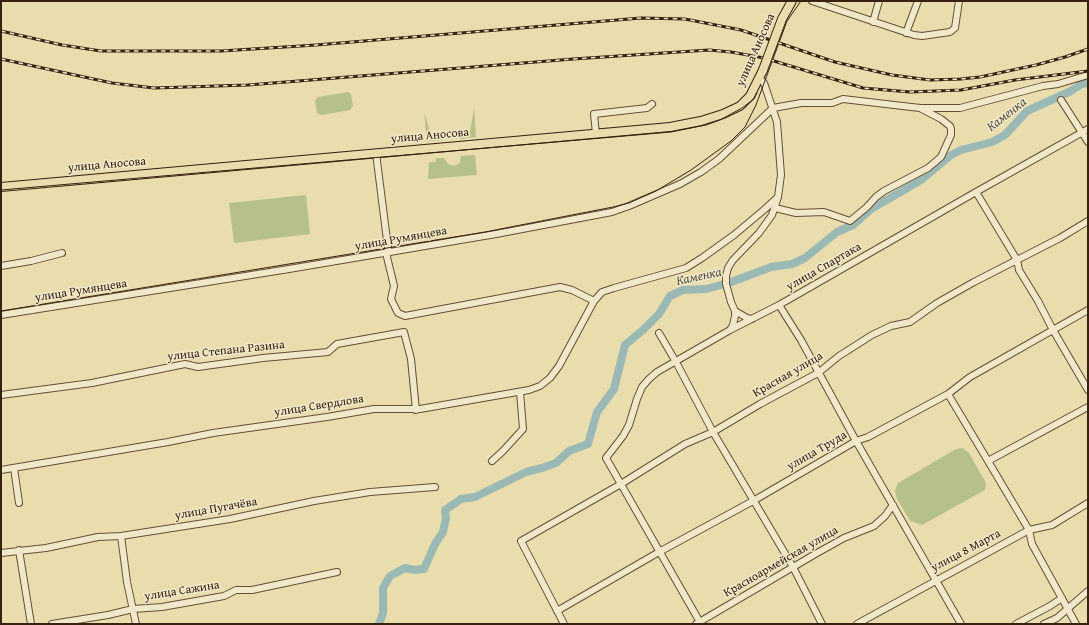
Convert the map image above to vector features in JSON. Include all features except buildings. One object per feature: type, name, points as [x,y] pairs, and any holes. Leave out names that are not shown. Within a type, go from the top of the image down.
[{"type":"main road","name":"улица Аносова","points":[[1,187],[596,134],[670,127],[701,121],[723,114],[740,106],[746,99],[763,70],[782,19],[792,1]]},
{"type":"street","points":[[812,1],[906,33],[922,36],[950,32],[956,28],[959,1]]},
{"type":"street","points":[[873,22],[879,1]]},
{"type":"street","points":[[906,33],[918,1]]},
{"type":"street","points":[[773,108],[801,103],[832,102],[843,98],[920,108],[960,108],[1043,86],[1058,84],[1088,75]]},
{"type":"street","points":[[730,330],[733,325],[735,311],[728,292],[726,276],[728,268],[733,260],[767,223],[775,208],[781,175],[780,145],[777,122],[764,83],[759,78]]},
{"type":"street","points":[[1061,100],[1085,130],[1088,142]]},
{"type":"street","points":[[596,134],[594,114],[647,108],[652,104]]},
{"type":"street","name":"улица Румянцева","points":[[1,315],[388,252],[612,212],[680,184],[704,170],[720,159],[773,108]]},
{"type":"street","points":[[775,208],[796,213],[824,212],[850,221],[867,207],[876,197],[928,168],[941,156],[951,135],[951,129],[950,126],[920,108]]},
{"type":"street","name":"улица Спартака","points":[[621,484],[606,458],[623,436],[629,424],[642,387],[657,372],[730,330],[779,306],[1085,130]]},
{"type":"street","points":[[376,154],[388,252],[387,257],[394,286],[392,299],[398,313],[404,316],[560,286],[594,301],[602,292],[686,268],[734,235],[778,197]]},
{"type":"street","points":[[976,192],[1017,260],[1019,270],[1088,390]]},
{"type":"street","name":"Красная улица","points":[[557,611],[521,541],[621,484],[685,444],[713,432],[760,404],[818,373],[839,356],[872,335],[891,326],[910,322],[937,303],[1060,238],[1088,221]]},
{"type":"street","points":[[1,266],[31,261],[62,253]]},
{"type":"street","name":"улица Свердлова","points":[[1,470],[213,433],[374,409],[416,410],[520,392],[540,386],[550,378],[559,366],[594,301]]},
{"type":"street","points":[[779,306],[801,340],[856,442],[960,624]]},
{"type":"street","name":"улица Труда","points":[[557,611],[856,442],[948,394],[970,377],[1088,310]]},
{"type":"street","points":[[735,311],[747,318],[752,319]]},
{"type":"street","name":"улица Степана Разина","points":[[1,395],[92,383],[185,364],[198,367],[263,358],[328,352],[337,344],[404,332],[411,359],[416,410]]},
{"type":"street","points":[[659,333],[713,432],[793,567],[822,624]]},
{"type":"street","points":[[492,461],[523,429],[520,392]]},
{"type":"street","points":[[948,394],[1029,530],[1032,544],[1076,624]]},
{"type":"street","points":[[988,461],[1088,407]]},
{"type":"street","points":[[14,468],[19,503]]},
{"type":"street","points":[[621,484],[699,623]]},
{"type":"street","name":"улица Пугачёва","points":[[1,553],[46,548],[98,537],[121,536],[230,519],[314,501],[370,492],[436,487]]},
{"type":"street","name":"улица 8 Марта","points":[[857,624],[1029,530],[1052,525],[1088,503]]},
{"type":"street","name":"Красноармейская улица","points":[[699,623],[844,538],[874,526],[885,516],[893,505]]},
{"type":"street","points":[[121,536],[122,551],[136,624]]},
{"type":"street","points":[[19,550],[31,624]]},
{"type":"street","name":"улица Сажина","points":[[52,624],[133,609],[162,607],[224,596],[236,590],[252,590],[337,572]]},
{"type":"street","points":[[1044,624],[1057,618],[1088,591]]},
{"type":"street","points":[[1016,624],[1062,598]]},
{"type":"street","points":[[557,611],[564,624]]},
{"type":"green space","points":[[348,92],[351,94],[353,106],[350,110],[321,115],[317,113],[315,100],[318,97]]},
{"type":"green space","points":[[474,108],[476,137],[460,139],[460,133],[470,132]]},
{"type":"green space","points":[[424,112],[431,135],[442,134],[443,140],[427,141]]},
{"type":"green space","points":[[475,155],[477,175],[428,179],[429,162],[436,162],[436,158],[444,158],[448,164],[454,166],[460,163],[461,156]]},
{"type":"green space","points":[[306,195],[310,234],[234,243],[229,203]]},
{"type":"green space","points":[[963,448],[969,453],[986,483],[985,490],[922,525],[910,521],[897,499],[895,491],[898,483],[956,449]]},
{"type":"waterway","name":"Каменка","points":[[379,624],[383,613],[383,588],[390,576],[405,568],[415,570],[424,569],[435,544],[443,532],[446,518],[445,510],[461,499],[475,497],[526,472],[556,463],[569,451],[588,444],[597,412],[614,389],[625,345],[659,314],[670,296],[683,290],[706,289],[726,284],[771,267],[792,264],[805,258],[837,232],[853,225],[871,209],[921,180],[951,155],[961,150],[992,142],[1005,135],[1027,111],[1071,91],[1082,84],[1088,83]]},
{"type":"tram line","points":[[1,311],[485,232],[629,203],[656,191],[691,170],[731,141],[745,127],[756,105],[787,21],[801,1]]},
{"type":"tram line","points":[[1,190],[671,132],[706,125],[720,120],[742,108],[754,99],[757,93]]},
{"type":"railway","points":[[1,31],[62,45],[101,51],[221,51],[316,45],[641,18],[685,19],[741,30],[835,62],[892,75],[930,80],[980,77],[1036,65],[1088,49]]},
{"type":"railway","points":[[1,59],[112,83],[154,88],[248,85],[573,59],[709,50],[764,58],[863,88],[910,92],[961,90],[1015,80],[1088,71]]}]
